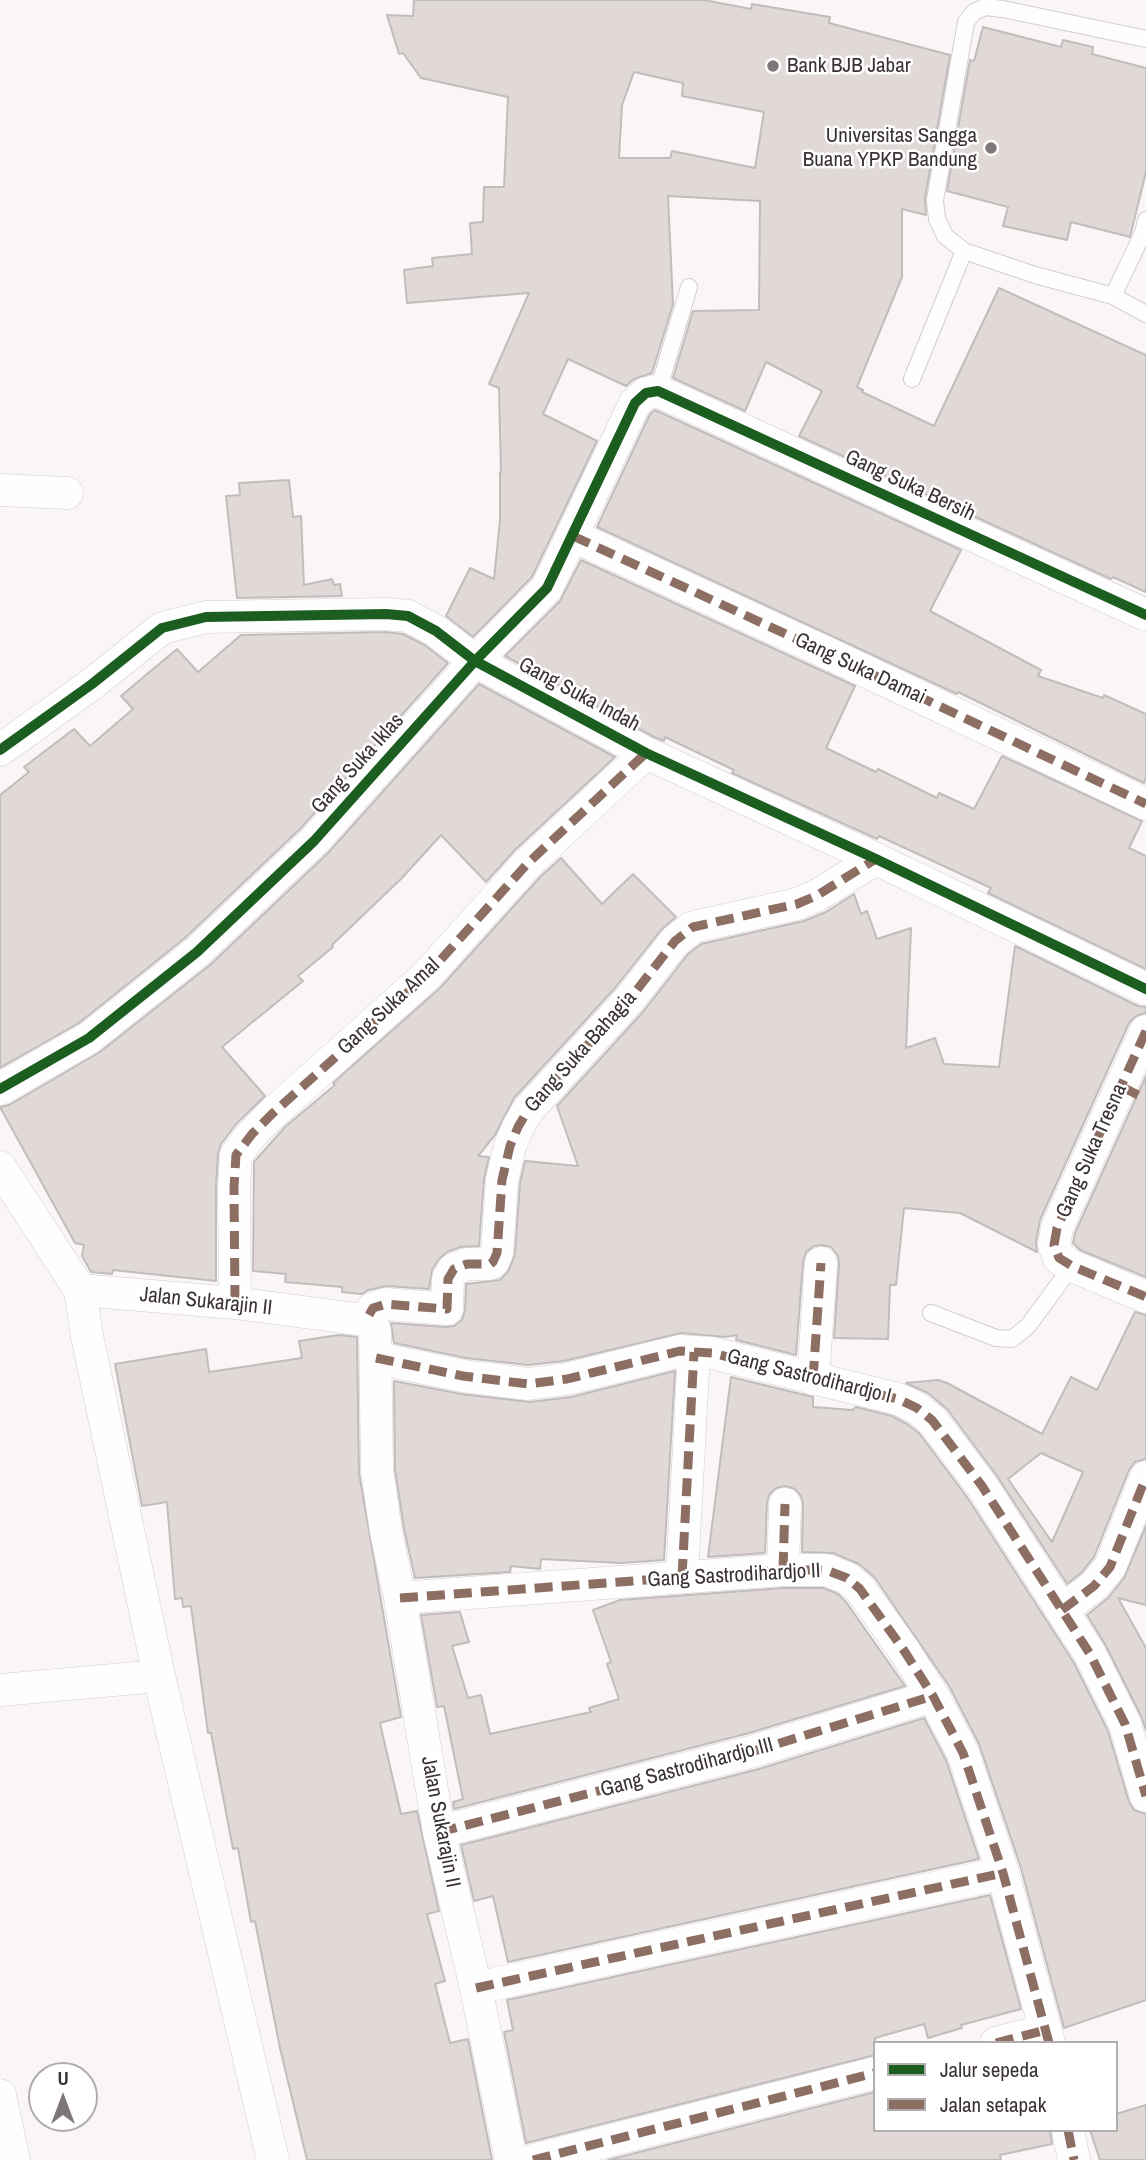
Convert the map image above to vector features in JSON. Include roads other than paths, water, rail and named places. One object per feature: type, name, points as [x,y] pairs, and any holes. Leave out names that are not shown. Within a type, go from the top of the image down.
[{"type":"street","name":"Gang Suka Iklas","points":[[0,1089],[89,1038],[197,952],[314,841],[475,661],[547,588],[635,403],[646,393],[658,391]]},
{"type":"street","name":"Gang Suka Bersih","points":[[658,391],[1146,615]]},
{"type":"street","points":[[0,490],[66,493]]},
{"type":"street","name":"Gang Suka Damai","points":[[573,536],[1146,804]]},
{"type":"street","name":"Gang Suka Indah","points":[[0,750],[92,684],[162,628],[206,617],[386,614],[408,616],[436,631],[475,661],[646,753],[876,859],[1146,989]]},
{"type":"street","name":"Gang Suka Amal","points":[[235,1303],[236,1155],[273,1113],[426,976],[528,863],[646,753]]},
{"type":"street","name":"Gang Suka Bahagia","points":[[365,1320],[373,1308],[386,1304],[447,1309],[448,1279],[454,1269],[467,1264],[493,1262],[497,1253],[502,1180],[510,1146],[518,1127],[528,1110],[629,1000],[675,941],[693,927],[797,904],[816,896],[876,859]]},
{"type":"street","name":"Gang Suka Tresna","points":[[1072,1266],[1059,1258],[1054,1245],[1057,1228],[1134,1093],[1146,1031]]},
{"type":"street","points":[[0,1167],[80,1290],[87,1336],[159,1676],[273,2160]]},
{"type":"street","points":[[813,1379],[821,1263]]},
{"type":"street","points":[[1072,1266],[1146,1297]]},
{"type":"street","name":"Jalan Sukarajin II","points":[[80,1290],[235,1303],[365,1320],[375,1331],[377,1470],[439,1832],[476,1988],[511,2160]]},
{"type":"street","name":"Gang Sastrodihardjo I","points":[[376,1359],[463,1376],[528,1384],[567,1379],[680,1351],[712,1353],[898,1399],[917,1408],[932,1420],[982,1486],[1090,1654],[1125,1724],[1146,1796]]},
{"type":"street","points":[[682,1577],[694,1352]]},
{"type":"street","points":[[1062,1610],[1094,1586],[1110,1567],[1146,1478]]},
{"type":"street","points":[[783,1570],[785,1504]]},
{"type":"street","name":"Gang Sastrodihardjo II","points":[[400,1598],[783,1570],[826,1570],[847,1578],[860,1589],[933,1696],[963,1753],[1003,1873],[1048,2036]]},
{"type":"street","points":[[0,1690],[159,1676]]},
{"type":"street","name":"Gang Sastrodihardjo III","points":[[439,1832],[754,1751],[933,1696]]},
{"type":"street","points":[[476,1988],[1003,1873]]},
{"type":"street","points":[[1011,2041],[1048,2036]]},
{"type":"street","points":[[533,2160],[873,2074]]},
{"type":"street","points":[[0,2095],[14,2160]]},
{"type":"street","points":[[1068,2132],[1074,2160]]},
{"type":"lane","points":[[1146,39],[1003,9],[985,7],[974,12],[966,22],[935,200],[937,219],[945,236],[964,251],[1035,275],[1113,296],[1146,314]]},
{"type":"lane","points":[[1113,296],[1143,233],[1146,220]]},
{"type":"lane","points":[[912,379],[964,251]]},
{"type":"lane","points":[[658,391],[688,286]]},
{"type":"lane","points":[[931,1313],[996,1338],[1012,1339],[1028,1326],[1072,1266]]},
{"type":"place","name":"Bank BJB Jabar","points":[[773,66]]},
{"type":"place","name":"Universitas Sangga Buana YPKP Bandung","points":[[991,148]]}]
